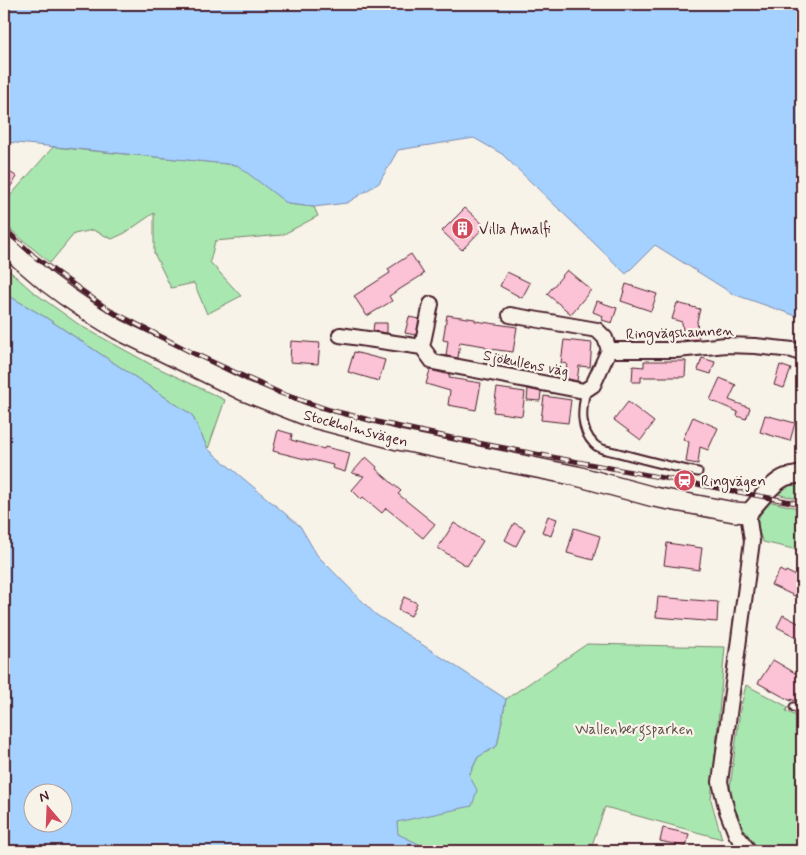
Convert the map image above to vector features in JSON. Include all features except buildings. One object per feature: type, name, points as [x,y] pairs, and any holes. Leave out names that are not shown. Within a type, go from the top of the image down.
[{"type":"main road","name":"Stockholmsvägen","points":[[4,245],[47,282],[117,329],[244,391],[310,416],[398,440],[577,476],[654,497],[748,513]]},
{"type":"street","points":[[340,335],[422,347],[431,304]]},
{"type":"street","name":"Ringvägshamnen","points":[[510,315],[597,330],[605,338],[609,350],[677,350],[726,345],[792,350],[802,354]]},
{"type":"street","name":"Sjökullens väg","points":[[422,347],[433,362],[584,391],[593,385],[609,350]]},
{"type":"street","points":[[748,851],[736,834],[727,810],[720,782],[752,541],[748,513],[772,487],[785,478],[802,474]]},
{"type":"lane","points":[[586,389],[583,422],[587,436],[596,446],[668,466],[698,472]]},
{"type":"lane","points":[[794,707],[802,712]]},
{"type":"shaded area","points":[[773,493],[802,500],[802,509],[768,501]]},
{"type":"green space","points":[[53,147],[238,165],[288,204],[314,207],[318,216],[282,235],[215,241],[210,262],[241,296],[207,314],[194,283],[171,288],[154,253],[154,213],[125,233],[112,239],[93,230],[74,234],[50,263],[4,224],[4,203]]},
{"type":"green space","points":[[4,266],[32,291],[81,326],[152,365],[225,400],[208,449],[192,415],[45,317],[4,293]]},
{"type":"green space","points":[[802,479],[802,500],[773,493],[782,485]]},
{"type":"green space","points":[[768,501],[802,509],[802,551],[763,542],[758,529],[758,521]]},
{"type":"green space","name":"Wallenbergsparken","points":[[587,644],[725,647],[711,800],[722,839],[605,807],[590,851],[433,851],[397,834],[397,821],[471,806],[469,776],[478,757],[497,746],[506,699]]},
{"type":"green space","points":[[746,685],[788,707],[786,711],[802,719],[802,851],[760,851],[739,828],[732,807],[730,788],[740,710]]},
{"type":"water","points":[[4,4],[802,4],[802,318],[733,294],[655,245],[626,274],[502,154],[474,138],[398,150],[379,183],[347,203],[314,207],[288,204],[237,165],[6,142],[4,141]]},
{"type":"water","points":[[4,293],[45,317],[192,415],[208,449],[300,526],[317,555],[375,614],[506,699],[497,746],[478,757],[469,775],[477,790],[472,806],[397,822],[398,834],[433,851],[4,851]]},
{"type":"railway","points":[[4,228],[35,257],[109,310],[193,353],[280,393],[330,410],[457,439],[802,504]]},
{"type":"place","name":"Villa Amalfi","points":[[463,229]]},
{"type":"place","name":"Ringvägen","points":[[685,481]]}]
